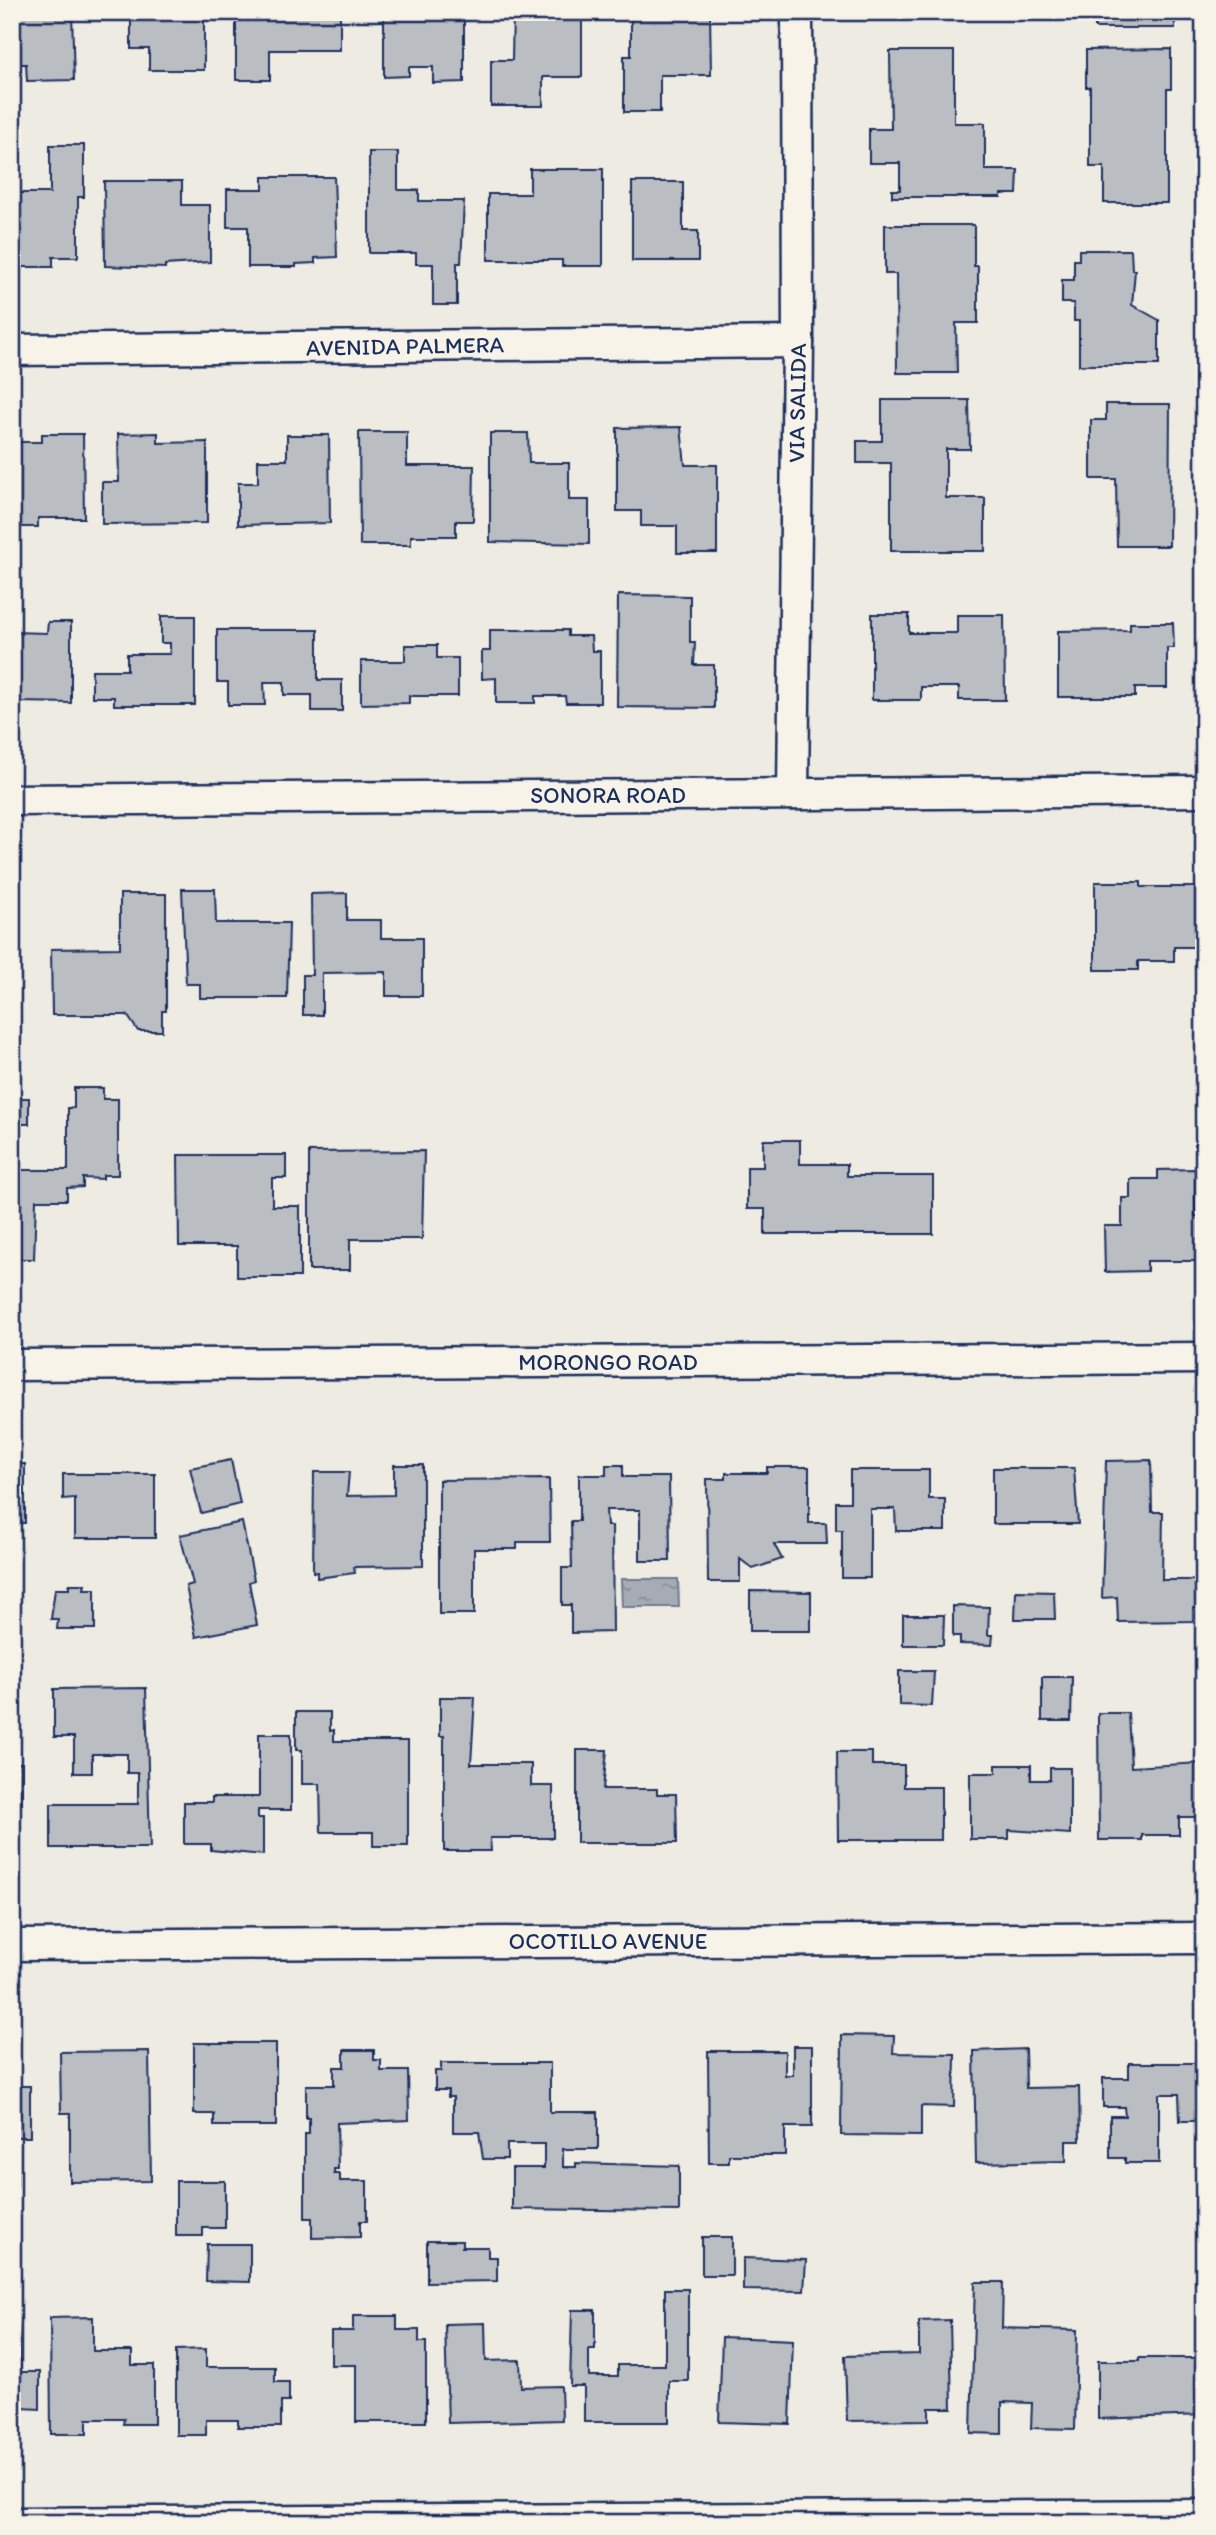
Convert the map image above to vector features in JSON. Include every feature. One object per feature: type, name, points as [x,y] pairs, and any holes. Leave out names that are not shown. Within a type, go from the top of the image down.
[{"type":"street","name":"VIA SALIDA","points":[[793,794],[798,342],[797,12]]},
{"type":"street","name":"AVENIDA PALMERA","points":[[12,350],[798,342]]},
{"type":"street","name":"SONORA ROAD","points":[[12,800],[1204,791]]},
{"type":"street","name":"MORONGO ROAD","points":[[12,1365],[1204,1358]]},
{"type":"street","name":"OCOTILLO AVENUE","points":[[12,1945],[1204,1938]]},
{"type":"street","points":[[12,2523],[1204,2515]]},
{"type":"water","points":[[621,1579],[678,1579],[679,1607],[622,1607]]},
{"type":"building","points":[[12,12],[72,12],[74,80],[27,81],[26,64],[12,64]]},
{"type":"building","points":[[131,12],[204,12],[204,70],[149,70],[149,49],[131,49]]},
{"type":"building","points":[[236,12],[340,12],[340,50],[270,50],[270,80],[236,80]]},
{"type":"building","points":[[384,12],[464,12],[464,82],[433,83],[433,67],[409,67],[409,76],[384,77]]},
{"type":"building","points":[[513,12],[582,12],[582,77],[543,77],[543,106],[491,106],[491,60],[512,60]]},
{"type":"building","points":[[631,12],[710,12],[711,75],[660,75],[660,112],[624,112],[624,56],[631,56]]},
{"type":"building","points":[[1095,12],[1175,12],[1175,28],[1095,28]]},
{"type":"building","points":[[1171,49],[1171,89],[1167,89],[1167,203],[1104,203],[1104,167],[1090,167],[1090,87],[1086,87],[1086,50]]},
{"type":"building","points":[[890,51],[954,51],[954,123],[985,123],[985,170],[1018,170],[1017,194],[1001,194],[1001,197],[892,197],[892,190],[900,190],[900,163],[869,163],[869,129],[891,129]]},
{"type":"building","points":[[50,145],[84,145],[84,197],[78,197],[78,257],[53,257],[53,267],[12,266],[12,193],[50,193]]},
{"type":"building","points":[[369,152],[398,152],[398,190],[419,190],[419,201],[464,201],[461,263],[457,263],[457,305],[433,305],[433,264],[416,264],[416,253],[369,253]]},
{"type":"building","points":[[530,169],[603,169],[603,266],[562,266],[562,260],[488,260],[488,194],[530,194]]},
{"type":"building","points":[[263,177],[334,177],[337,257],[315,258],[315,263],[296,264],[296,267],[248,267],[248,227],[227,227],[227,189],[263,189]]},
{"type":"building","points":[[104,181],[182,181],[182,205],[210,205],[210,262],[165,265],[165,268],[105,266]]},
{"type":"building","points":[[632,182],[683,182],[683,231],[698,231],[698,261],[632,261]]},
{"type":"building","points":[[885,225],[974,225],[974,266],[978,266],[978,323],[956,323],[957,373],[897,373],[896,274],[885,274]]},
{"type":"building","points":[[1079,250],[1131,250],[1132,270],[1135,270],[1132,305],[1159,320],[1159,365],[1079,365],[1079,321],[1074,321],[1074,303],[1062,303],[1062,280],[1074,280],[1074,260],[1079,260]]},
{"type":"building","points":[[882,400],[969,400],[970,449],[946,449],[946,498],[985,498],[985,551],[891,551],[891,463],[857,463],[857,441],[882,441]]},
{"type":"building","points":[[1106,404],[1170,404],[1169,546],[1117,546],[1116,479],[1091,479],[1091,420],[1106,420]]},
{"type":"building","points":[[681,427],[685,465],[717,465],[717,553],[677,553],[677,526],[641,526],[641,511],[617,511],[617,428]]},
{"type":"building","points":[[359,432],[407,432],[407,466],[474,466],[473,521],[456,521],[456,536],[411,536],[411,545],[360,545]]},
{"type":"building","points":[[158,433],[158,443],[207,442],[207,523],[102,524],[102,482],[119,482],[118,434]]},
{"type":"building","points":[[490,433],[528,433],[529,463],[569,463],[569,500],[589,500],[589,544],[490,542]]},
{"type":"building","points":[[42,434],[83,434],[84,518],[38,518],[38,527],[12,527],[12,442],[42,442]]},
{"type":"building","points":[[287,435],[329,435],[330,523],[238,525],[238,483],[258,483],[258,460],[287,460]]},
{"type":"building","points":[[618,595],[690,596],[690,642],[695,642],[694,665],[714,665],[714,708],[617,707]]},
{"type":"building","points":[[872,614],[909,614],[909,633],[957,633],[957,615],[1004,615],[1005,700],[959,700],[959,687],[921,687],[921,700],[872,700]]},
{"type":"building","points":[[161,616],[195,616],[195,705],[114,705],[114,697],[92,697],[92,670],[127,670],[127,654],[170,654],[170,643],[161,643]]},
{"type":"building","points":[[48,622],[71,622],[71,703],[19,702],[19,695],[12,695],[12,632],[47,633]]},
{"type":"building","points":[[1130,623],[1173,623],[1174,648],[1167,648],[1167,688],[1135,688],[1135,697],[1058,697],[1058,631],[1130,630]]},
{"type":"building","points":[[217,630],[318,630],[318,680],[342,680],[342,711],[312,711],[312,695],[284,695],[284,682],[264,682],[265,705],[228,705],[228,682],[217,682]]},
{"type":"building","points":[[490,630],[568,630],[568,636],[591,636],[592,651],[600,651],[600,703],[566,703],[565,696],[535,696],[535,703],[496,703],[496,678],[482,679],[482,651],[490,651]]},
{"type":"building","points":[[405,645],[437,645],[437,658],[458,658],[458,696],[409,696],[409,703],[361,704],[361,661],[405,661]]},
{"type":"building","points":[[1095,882],[1141,882],[1141,887],[1204,887],[1204,947],[1174,947],[1174,961],[1138,961],[1138,970],[1095,970]]},
{"type":"building","points":[[12,889],[16,889],[16,975],[12,975]]},
{"type":"building","points":[[182,889],[215,889],[216,923],[289,923],[287,998],[200,998],[200,984],[186,984]]},
{"type":"building","points":[[347,893],[347,920],[381,920],[381,938],[422,938],[422,996],[386,996],[386,972],[322,973],[322,1015],[303,1015],[303,975],[312,975],[311,894]]},
{"type":"building","points":[[120,894],[166,894],[166,1011],[162,1011],[162,1031],[138,1031],[127,1015],[52,1015],[51,949],[120,948]]},
{"type":"building","points":[[74,1088],[103,1088],[103,1099],[118,1099],[118,1175],[103,1175],[103,1179],[83,1178],[83,1187],[67,1188],[67,1200],[36,1200],[34,1259],[12,1259],[15,1170],[68,1170],[68,1108],[74,1108]]},
{"type":"building","points":[[12,1098],[29,1098],[29,1124],[16,1124],[16,1149],[12,1149]]},
{"type":"building","points":[[763,1140],[800,1140],[800,1164],[847,1164],[847,1176],[933,1176],[933,1234],[765,1234],[765,1209],[747,1209],[747,1167],[763,1167]]},
{"type":"building","points":[[424,1151],[422,1239],[350,1239],[350,1270],[309,1270],[309,1152]]},
{"type":"building","points":[[178,1155],[286,1155],[286,1178],[272,1178],[272,1206],[300,1206],[300,1277],[237,1277],[237,1246],[179,1246]]},
{"type":"building","points":[[1195,1169],[1195,1216],[1204,1216],[1204,1261],[1147,1261],[1147,1271],[1105,1272],[1104,1226],[1122,1226],[1122,1198],[1130,1198],[1130,1179],[1158,1179],[1158,1170]]},
{"type":"building","points":[[231,1460],[240,1504],[201,1513],[190,1468]]},
{"type":"building","points":[[1151,1460],[1152,1512],[1163,1512],[1162,1580],[1204,1580],[1204,1608],[1193,1608],[1193,1621],[1118,1622],[1117,1597],[1102,1598],[1106,1461]]},
{"type":"building","points":[[12,1464],[25,1464],[25,1523],[12,1523]]},
{"type":"building","points":[[394,1465],[423,1465],[423,1566],[354,1567],[355,1573],[317,1578],[317,1572],[313,1572],[314,1472],[349,1472],[347,1496],[394,1495]]},
{"type":"building","points":[[606,1465],[623,1465],[623,1477],[669,1477],[670,1561],[640,1561],[640,1510],[606,1510],[607,1526],[612,1526],[613,1632],[571,1633],[571,1605],[562,1605],[562,1568],[572,1568],[571,1521],[579,1521],[579,1475],[606,1475]]},
{"type":"building","points":[[767,1467],[809,1467],[809,1523],[826,1523],[827,1544],[774,1544],[782,1559],[753,1569],[740,1559],[740,1582],[708,1582],[707,1479],[726,1479],[726,1473],[767,1473]]},
{"type":"building","points":[[993,1468],[1074,1468],[1078,1524],[993,1524]]},
{"type":"building","points":[[850,1470],[929,1470],[929,1499],[945,1499],[945,1531],[896,1531],[895,1509],[870,1509],[870,1578],[842,1578],[842,1530],[836,1530],[836,1502],[850,1502]]},
{"type":"building","points":[[63,1474],[155,1474],[155,1538],[75,1538],[75,1498],[63,1499]]},
{"type":"building","points":[[549,1479],[550,1542],[517,1542],[517,1549],[474,1549],[474,1614],[439,1614],[439,1480]]},
{"type":"building","points":[[242,1522],[254,1580],[249,1582],[257,1625],[196,1637],[186,1586],[193,1584],[180,1535]]},
{"type":"building","points":[[69,1584],[85,1584],[84,1589],[95,1589],[95,1629],[57,1629],[58,1619],[51,1619],[55,1589],[69,1589]]},
{"type":"building","points":[[750,1591],[811,1592],[811,1631],[750,1631]]},
{"type":"building","points":[[1016,1591],[1054,1592],[1055,1619],[1015,1619]]},
{"type":"building","points":[[953,1606],[989,1607],[988,1635],[993,1635],[992,1645],[960,1644],[960,1636],[953,1636]]},
{"type":"building","points":[[903,1615],[944,1615],[943,1645],[903,1645]]},
{"type":"building","points":[[899,1671],[934,1671],[932,1706],[899,1705]]},
{"type":"building","points":[[1042,1677],[1072,1677],[1071,1721],[1042,1721]]},
{"type":"building","points":[[146,1688],[150,1848],[51,1848],[51,1804],[138,1804],[138,1773],[127,1773],[127,1754],[92,1754],[92,1773],[74,1773],[74,1737],[54,1737],[54,1689]]},
{"type":"building","points":[[440,1697],[475,1697],[471,1764],[531,1764],[531,1786],[553,1786],[553,1838],[490,1838],[491,1851],[444,1851],[444,1736],[440,1736]]},
{"type":"building","points":[[296,1712],[330,1712],[330,1731],[334,1730],[334,1741],[408,1741],[408,1846],[373,1846],[373,1832],[321,1832],[320,1784],[302,1784],[302,1750],[296,1750]]},
{"type":"building","points":[[1098,1713],[1128,1713],[1131,1767],[1201,1763],[1204,1817],[1179,1817],[1179,1835],[1142,1835],[1142,1840],[1099,1840]]},
{"type":"building","points":[[259,1734],[291,1734],[291,1810],[258,1810],[258,1818],[263,1818],[263,1855],[211,1850],[211,1844],[184,1844],[184,1802],[212,1802],[212,1797],[259,1797]]},
{"type":"building","points":[[577,1750],[607,1750],[603,1789],[657,1789],[657,1794],[676,1794],[677,1843],[577,1843]]},
{"type":"building","points":[[837,1752],[872,1752],[872,1765],[904,1765],[904,1787],[941,1787],[941,1840],[838,1840]]},
{"type":"building","points":[[12,1763],[22,1763],[22,1804],[12,1804]]},
{"type":"building","points":[[996,1765],[1031,1765],[1031,1780],[1050,1780],[1050,1768],[1070,1768],[1070,1834],[1009,1830],[1009,1839],[970,1839],[970,1773],[996,1773]]},
{"type":"building","points":[[842,2035],[894,2036],[893,2053],[955,2054],[954,2107],[921,2106],[921,2136],[841,2135]]},
{"type":"building","points":[[194,2043],[276,2043],[276,2126],[214,2126],[214,2114],[194,2114]]},
{"type":"building","points":[[793,2046],[812,2046],[812,2127],[785,2127],[785,2155],[729,2155],[729,2163],[709,2163],[708,2051],[785,2051],[785,2075],[793,2075]]},
{"type":"building","points":[[1025,2049],[1026,2088],[1079,2087],[1080,2141],[1066,2141],[1066,2161],[976,2163],[974,2051]]},
{"type":"building","points":[[344,2050],[374,2050],[374,2060],[381,2060],[381,2071],[408,2071],[409,2120],[337,2123],[338,2169],[334,2169],[334,2174],[340,2174],[340,2181],[367,2181],[367,2221],[360,2221],[360,2237],[312,2238],[312,2218],[305,2218],[305,2134],[309,2134],[306,2085],[334,2085],[334,2067],[344,2067]]},
{"type":"building","points":[[149,2051],[151,2181],[70,2182],[70,2113],[61,2113],[60,2052]]},
{"type":"building","points":[[441,2063],[550,2063],[550,2112],[598,2112],[598,2149],[563,2149],[563,2167],[576,2167],[576,2163],[679,2166],[679,2211],[512,2209],[512,2168],[544,2168],[544,2144],[507,2144],[507,2159],[483,2159],[479,2132],[453,2132],[453,2097],[448,2097],[448,2090],[435,2090],[435,2071],[441,2071]]},
{"type":"building","points":[[1129,2063],[1200,2063],[1200,2121],[1180,2121],[1179,2094],[1159,2094],[1159,2163],[1125,2163],[1125,2158],[1110,2158],[1110,2116],[1125,2116],[1124,2107],[1103,2107],[1103,2078],[1129,2078]]},
{"type":"building","points":[[12,2086],[30,2086],[30,2137],[12,2137]]},
{"type":"building","points":[[12,2159],[17,2159],[17,2187],[12,2187]]},
{"type":"building","points":[[176,2181],[225,2181],[225,2228],[203,2228],[203,2236],[176,2236]]},
{"type":"building","points":[[702,2237],[732,2237],[732,2275],[702,2275]]},
{"type":"building","points":[[427,2241],[462,2241],[462,2247],[488,2247],[488,2257],[497,2257],[497,2281],[427,2282]]},
{"type":"building","points":[[207,2244],[250,2244],[250,2282],[206,2281]]},
{"type":"building","points":[[743,2258],[806,2260],[804,2291],[743,2290]]},
{"type":"building","points":[[975,2282],[1003,2282],[1002,2328],[1077,2330],[1075,2429],[1031,2428],[1032,2403],[1002,2402],[1002,2434],[971,2433]]},
{"type":"building","points":[[665,2289],[688,2289],[688,2381],[669,2381],[669,2422],[584,2422],[584,2386],[570,2386],[572,2310],[595,2310],[595,2349],[589,2349],[589,2376],[618,2376],[618,2365],[665,2365]]},
{"type":"building","points":[[353,2316],[397,2316],[397,2330],[419,2330],[419,2342],[426,2342],[426,2422],[356,2422],[356,2365],[331,2365],[331,2331],[353,2331]]},
{"type":"building","points":[[93,2317],[93,2351],[132,2351],[132,2365],[154,2365],[154,2424],[123,2424],[124,2419],[87,2419],[87,2434],[51,2434],[50,2318]]},
{"type":"building","points":[[950,2320],[952,2408],[929,2408],[929,2420],[847,2421],[845,2356],[919,2354],[919,2321]]},
{"type":"building","points":[[485,2323],[486,2361],[520,2360],[521,2387],[561,2386],[562,2420],[448,2423],[445,2324]]},
{"type":"building","points":[[12,2325],[18,2325],[20,2372],[40,2372],[40,2409],[21,2408],[21,2414],[12,2414]]},
{"type":"building","points":[[722,2337],[793,2340],[790,2424],[719,2422]]},
{"type":"building","points":[[206,2349],[206,2367],[275,2367],[275,2382],[289,2382],[289,2402],[281,2402],[281,2427],[238,2427],[238,2420],[206,2420],[206,2435],[176,2435],[176,2350]]},
{"type":"building","points":[[1139,2358],[1203,2358],[1203,2415],[1098,2419],[1098,2361],[1139,2361]]}]
